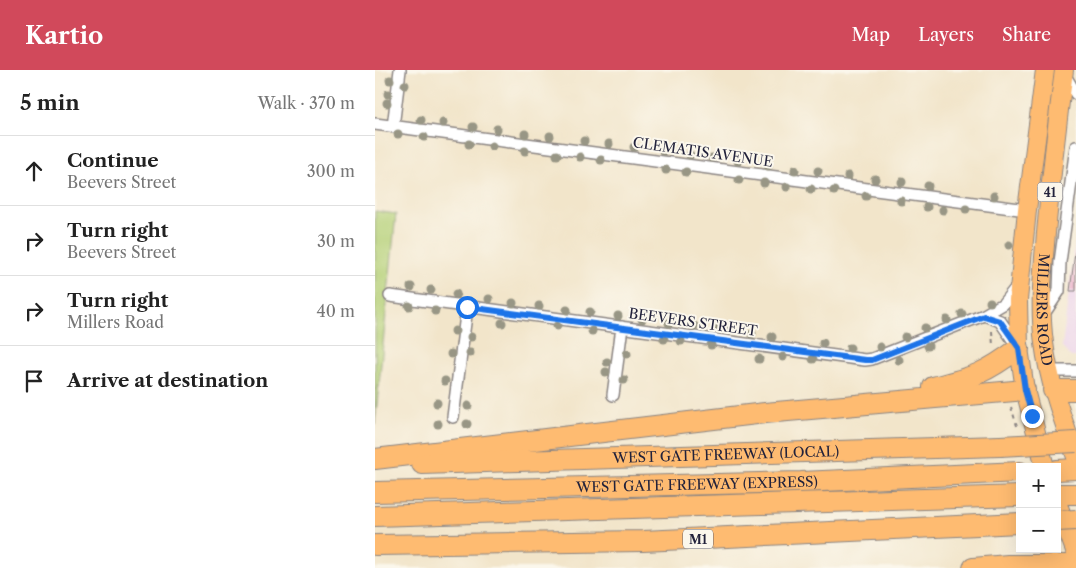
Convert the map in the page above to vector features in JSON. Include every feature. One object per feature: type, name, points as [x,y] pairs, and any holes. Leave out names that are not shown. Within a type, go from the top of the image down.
[{"type":"highway","points":[[765,413],[932,387],[977,376],[991,369],[1019,348]]},
{"type":"highway","points":[[1051,380],[1076,390]]},
{"type":"highway","points":[[375,459],[765,413],[1025,390]]},
{"type":"highway","name":"WEST GATE FREEWAY (LOCAL)","points":[[375,465],[571,461],[1076,442]]},
{"type":"highway","points":[[1061,470],[1076,469]]},
{"type":"highway","name":"WEST GATE FREEWAY (EXPRESS)","points":[[375,492],[801,482],[1015,472]]},
{"type":"highway","points":[[1061,494],[1076,494]]},
{"type":"highway","name":"WEST GATE FREEWAY (EXPRESS)","points":[[375,516],[1016,496]]},
{"type":"highway","points":[[1061,521],[1076,520]]},
{"type":"highway","name":"M1","points":[[375,545],[643,541],[1016,523]]},
{"type":"highway","points":[[973,568],[1076,565]]},
{"type":"main road","name":"MILLERS ROAD","points":[[1044,463],[1025,390],[1019,348],[1019,284],[1045,70]]},
{"type":"main road","name":"MILLERS ROAD","points":[[1064,72],[1042,286],[1044,342],[1051,380],[1076,457]]},
{"type":"main road","points":[[1025,390],[1051,380]]},
{"type":"main road","points":[[1059,508],[1076,553]]},
{"type":"street","points":[[393,126],[400,70]]},
{"type":"street","points":[[1064,72],[1076,94]]},
{"type":"street","name":"CLEMATIS AVENUE","points":[[375,124],[1027,210]]},
{"type":"street","points":[[1043,315],[1059,291],[1060,262],[1076,147]]},
{"type":"street","name":"BEEVERS STREET","points":[[390,296],[872,360],[984,316],[1003,304],[1019,284]]},
{"type":"street","points":[[453,417],[467,307]]},
{"type":"street","points":[[984,316],[1000,321],[1019,348]]},
{"type":"street","points":[[613,395],[622,327]]},
{"type":"street","points":[[1051,380],[1076,371]]},
{"type":"path","points":[[984,316],[991,323],[993,349]]},
{"type":"shaded area","points":[[1076,235],[1076,357],[1071,357],[1062,347]]},
{"type":"green space","points":[[375,211],[396,214],[375,424]]},
{"type":"building","points":[[1075,252],[1076,291],[1070,291]]},
{"type":"route","points":[[467,307],[865,360],[872,360],[984,316],[1000,321],[1019,348],[1025,390],[1032,416]]}]
